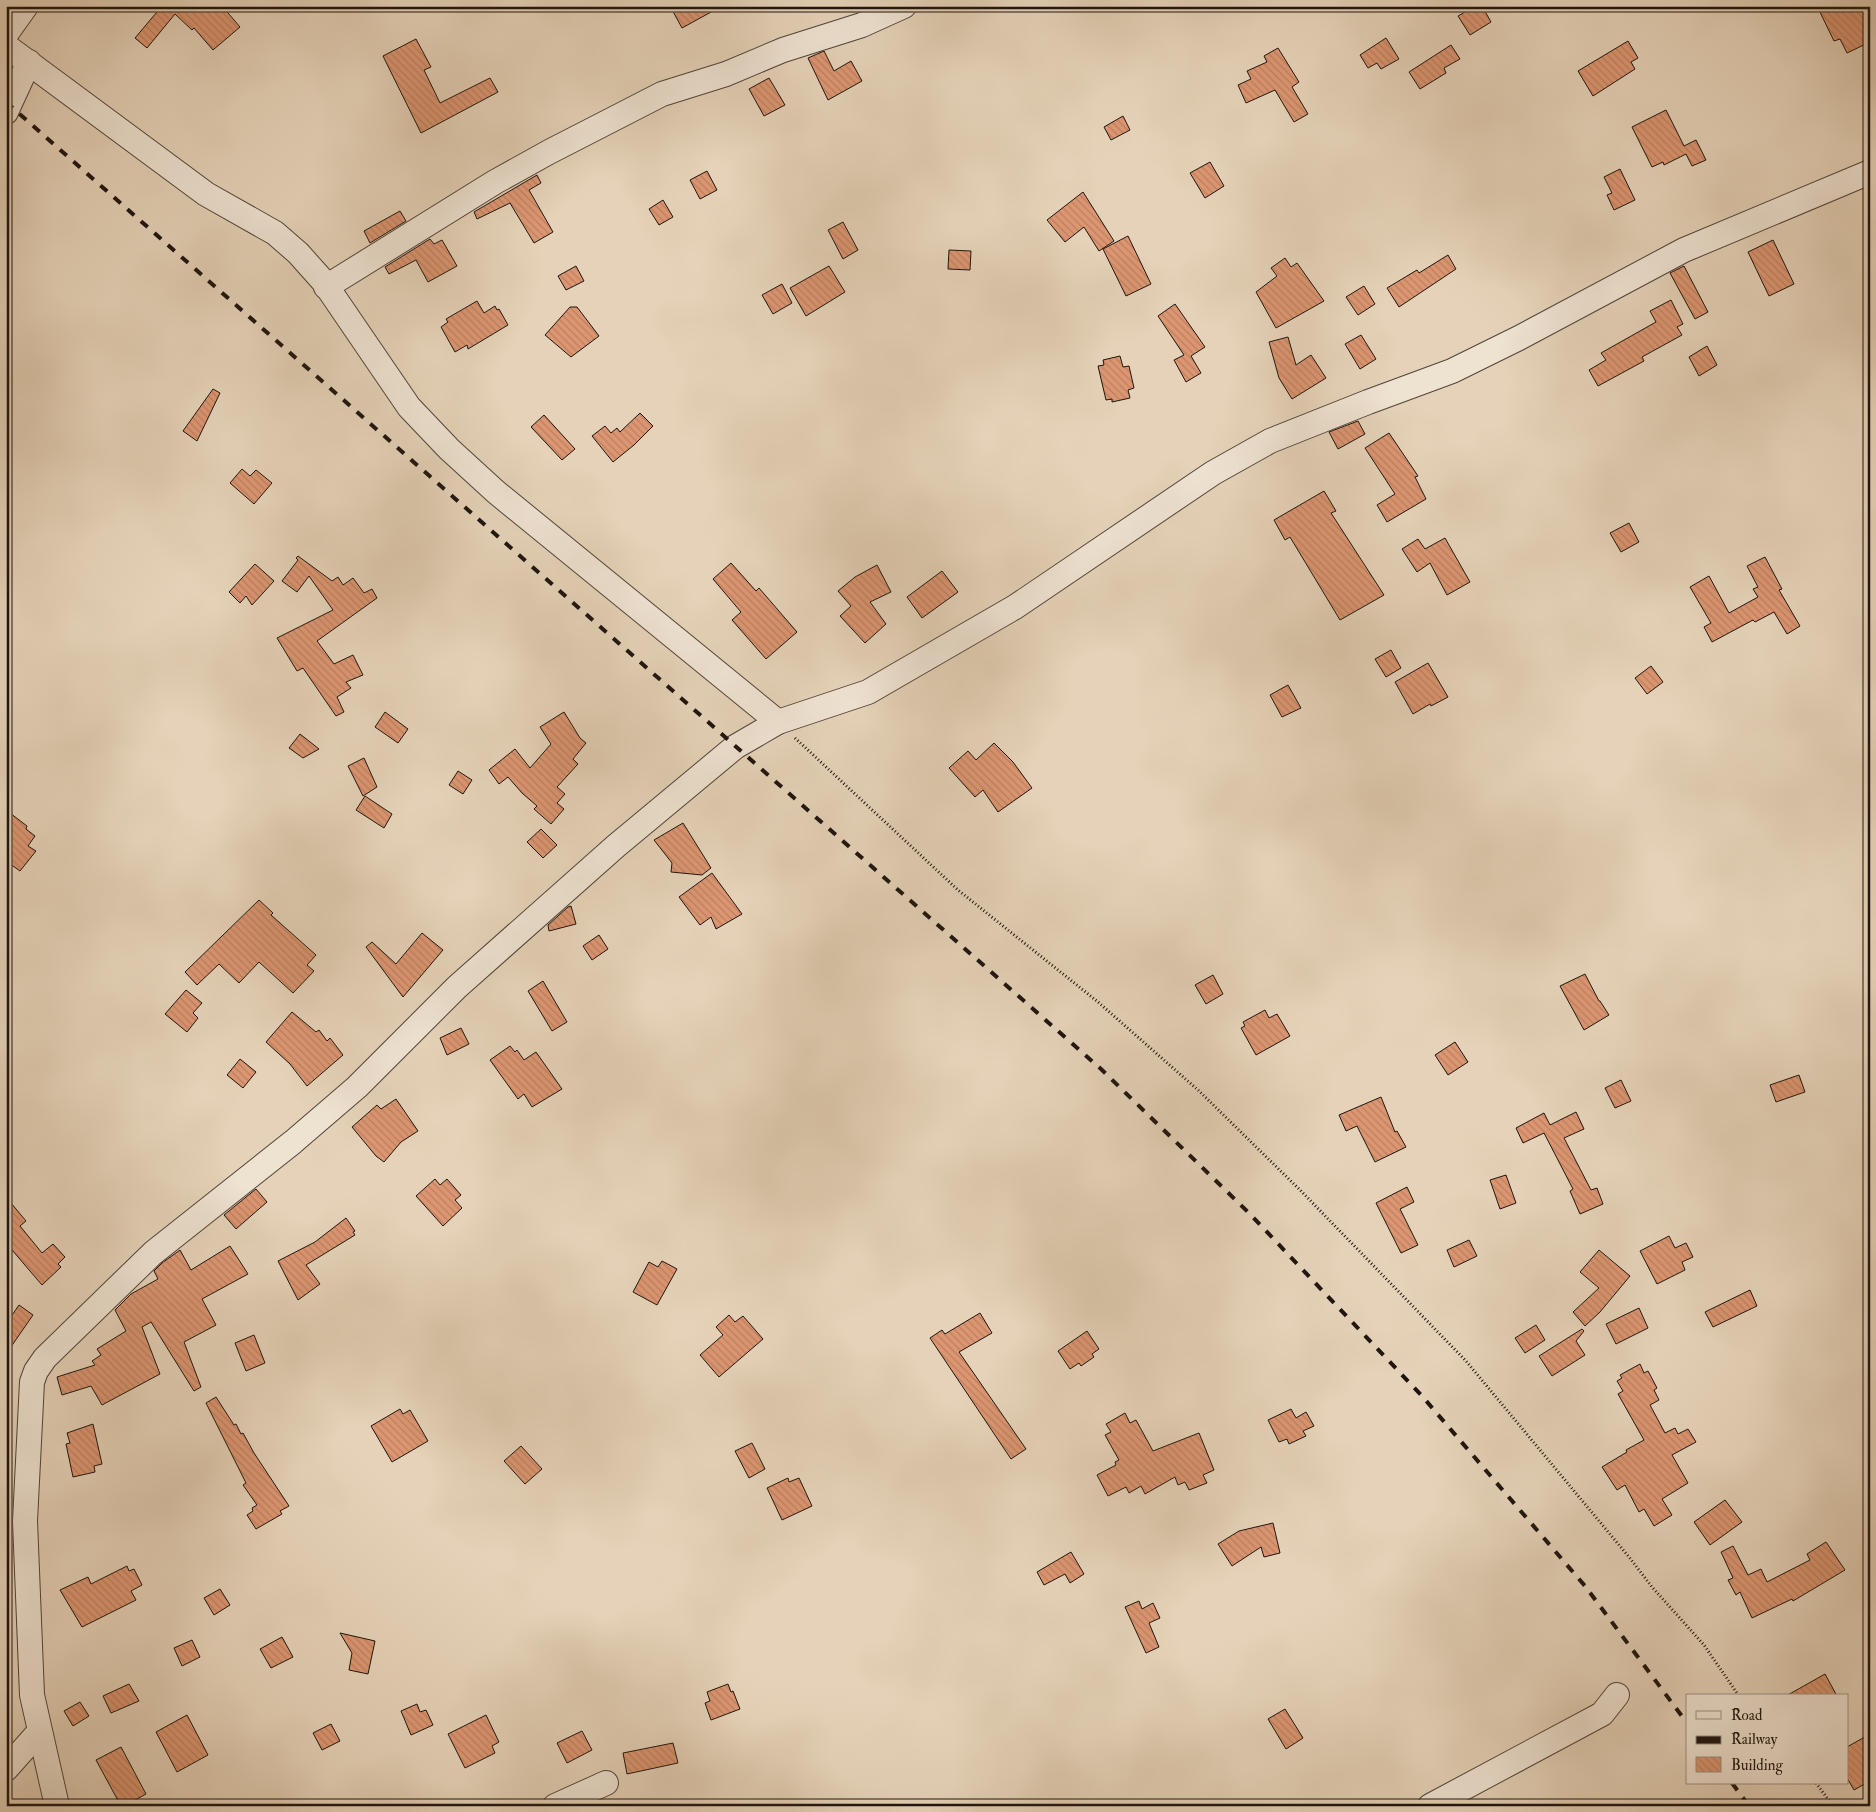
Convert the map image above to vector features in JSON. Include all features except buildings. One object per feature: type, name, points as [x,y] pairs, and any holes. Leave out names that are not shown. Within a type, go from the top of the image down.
[{"type":"street","points":[[6,34],[26,6]]},
{"type":"street","points":[[326,287],[548,152],[662,94],[726,74],[783,50],[862,25],[904,6]]},
{"type":"street","points":[[6,46],[206,194],[275,233],[298,252],[326,287],[409,407],[449,449],[496,492],[778,722]]},
{"type":"street","points":[[6,112],[29,62]]},
{"type":"street","points":[[57,1806],[32,1695],[24,1521],[32,1382],[36,1371],[46,1358],[152,1253],[293,1142],[357,1087],[457,987],[616,846],[735,747],[778,722],[868,692],[1015,607],[1213,473],[1270,441],[1452,371],[1519,338],[1684,250],[1870,172]]},
{"type":"street","points":[[1430,1806],[1602,1714],[1617,1694]]},
{"type":"street","points":[[6,1769],[39,1732]]},
{"type":"street","points":[[555,1806],[606,1783]]},
{"type":"path","points":[[778,722],[958,890],[1098,1002],[1198,1090],[1300,1190],[1466,1361],[1652,1587],[1704,1645],[1738,1694]]},
{"type":"path","points":[[1817,1784],[1833,1806]]},
{"type":"railway","points":[[6,102],[1101,1069],[1250,1214],[1422,1396],[1585,1586],[1686,1722]]},
{"type":"railway","points":[[1733,1784],[1749,1806]]}]
